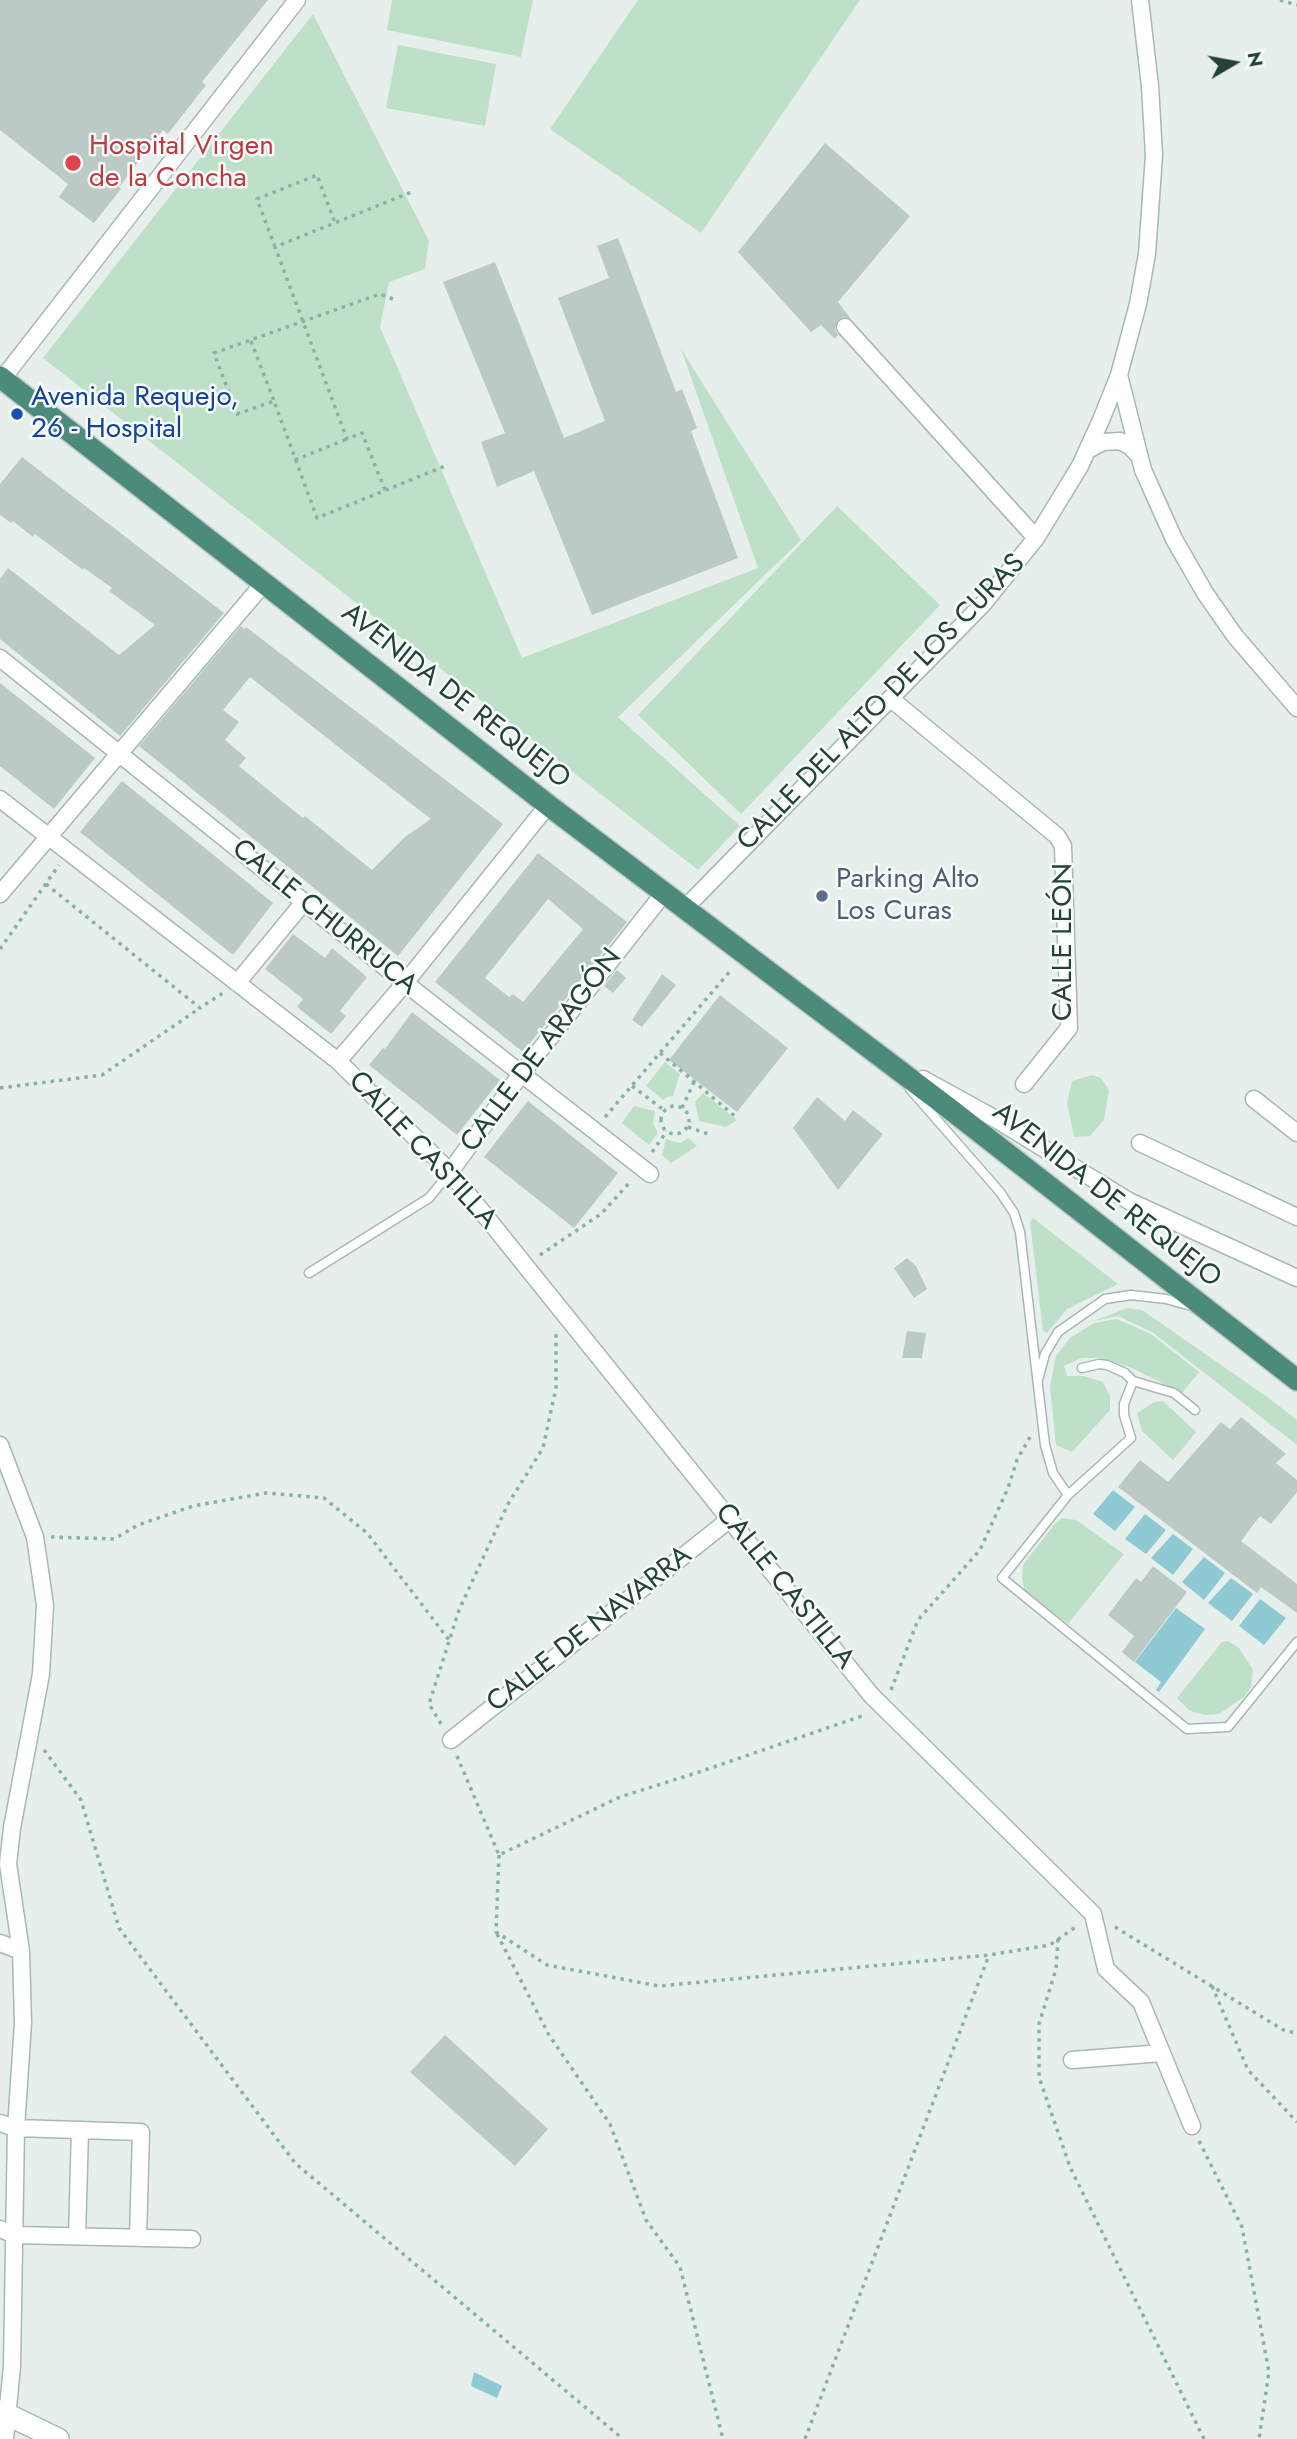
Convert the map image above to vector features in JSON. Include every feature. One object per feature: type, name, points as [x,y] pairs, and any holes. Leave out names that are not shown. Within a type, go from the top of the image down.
[{"type":"highway","name":"AVENIDA DE REQUEJO","points":[[1,380],[548,805],[880,1056],[1297,1380]]},
{"type":"main road","points":[[4,2413],[58,2439]]},
{"type":"street","points":[[1,380],[297,0]]},
{"type":"street","name":"CALLE DEL ALTO DE LOS CURAS","points":[[685,908],[983,604],[1036,538],[1088,450],[1119,375],[1138,304],[1147,254],[1152,203],[1152,108],[1140,0]]},
{"type":"street","points":[[845,327],[1036,538]]},
{"type":"street","points":[[1119,375],[1139,457],[1161,515],[1205,593],[1245,649],[1297,708]]},
{"type":"street","points":[[1088,450],[1103,442],[1120,441],[1130,446],[1139,457]]},
{"type":"street","points":[[0,894],[264,583]]},
{"type":"street","name":"CALLE CHURRUCA","points":[[0,658],[405,983],[646,1171]]},
{"type":"street","name":"CALLE LEÓN","points":[[891,699],[1057,836],[1063,846],[1069,1028],[1024,1084]]},
{"type":"street","name":"CALLE CASTILLA","points":[[0,799],[338,1062],[450,1172],[871,1695],[1093,1914]]},
{"type":"street","points":[[338,1062],[548,805]]},
{"type":"street","name":"CALLE DE ARAGÓN","points":[[450,1172],[521,1074],[664,892]]},
{"type":"street","points":[[237,984],[304,902]]},
{"type":"street","points":[[880,1056],[995,1118],[1129,1200],[1297,1278]]},
{"type":"street","points":[[1254,1099],[1297,1133]]},
{"type":"street","points":[[1140,1143],[1297,1217]]},
{"type":"street","points":[[0,1445],[35,1537],[46,1605],[41,1675],[8,1864],[20,1951],[23,2023],[7,2232],[12,2366],[4,2413],[5,2439]]},
{"type":"street","name":"CALLE DE NAVARRA","points":[[451,1740],[730,1519]]},
{"type":"street","points":[[1093,1914],[1106,1969],[1141,2002],[1192,2126]]},
{"type":"street","points":[[0,1943],[20,1951]]},
{"type":"street","points":[[1072,2060],[1162,2053]]},
{"type":"street","points":[[0,2123],[16,2128],[141,2132],[138,2237]]},
{"type":"street","points":[[77,2236],[80,2130]]},
{"type":"street","points":[[7,2232],[192,2238]]},
{"type":"lane","name":"AVENIDA DE REQUEJO","points":[[880,1056],[1000,1192],[1014,1213],[1020,1232],[1042,1426],[1053,1473],[1068,1494]]},
{"type":"lane","name":"CALLE DE ARAGÓN","points":[[309,1273],[429,1198],[450,1172]]},
{"type":"lane","points":[[1037,1386],[1045,1354],[1058,1332],[1105,1300],[1131,1295],[1166,1298],[1209,1311]]},
{"type":"lane","points":[[1082,1368],[1107,1365],[1125,1373],[1133,1381],[1174,1393],[1195,1410]]},
{"type":"lane","points":[[1133,1381],[1124,1404],[1124,1415],[1131,1438],[1068,1494],[1002,1578],[1187,1729],[1228,1727],[1297,1642]]},
{"type":"path","points":[[1280,0],[1297,5]]},
{"type":"path","points":[[335,223],[317,175],[257,199],[347,439]]},
{"type":"path","points":[[275,247],[414,191]]},
{"type":"path","points":[[274,401],[237,414],[214,353],[380,294],[393,299]]},
{"type":"path","points":[[251,340],[317,519],[445,466]]},
{"type":"path","points":[[296,460],[362,433],[385,491]]},
{"type":"path","points":[[0,949],[68,853]]},
{"type":"path","points":[[46,884],[200,1008]]},
{"type":"path","points":[[594,1130],[745,954]]},
{"type":"path","points":[[0,1088],[102,1075],[237,984]]},
{"type":"path","points":[[660,1053],[736,1117]]},
{"type":"path","points":[[682,1108],[694,1082]]},
{"type":"path","points":[[632,1086],[665,1111]]},
{"type":"path","points":[[673,1106],[682,1108],[688,1115],[688,1127],[679,1134],[667,1131],[662,1124],[665,1111],[673,1106]]},
{"type":"path","points":[[688,1127],[708,1134]]},
{"type":"path","points":[[525,1265],[601,1214],[646,1171],[667,1131]]},
{"type":"path","points":[[557,1305],[555,1388],[543,1448],[508,1504],[459,1610],[429,1704],[451,1740],[499,1855],[496,1932],[549,2035],[610,2124],[646,2220],[680,2267],[723,2439]]},
{"type":"path","points":[[499,1855],[620,1797],[885,1708],[918,1620],[980,1550],[1025,1444],[1042,1426]]},
{"type":"path","points":[[35,1537],[114,1539],[138,1525],[193,1506],[266,1493],[324,1498],[367,1533],[449,1640]]},
{"type":"path","points":[[30,1731],[81,1800],[119,1928],[295,2163],[623,2439]]},
{"type":"path","points":[[496,1932],[547,1965],[659,1986],[989,1955],[1050,1945],[1093,1914],[1285,2031],[1297,2033]]},
{"type":"path","points":[[1058,1938],[1056,1969],[1039,2024],[1039,2077],[1070,2167],[1204,2439]]},
{"type":"path","points":[[805,2439],[989,1955]]},
{"type":"path","points":[[1212,1986],[1248,2070],[1297,2122]]},
{"type":"path","points":[[1192,2126],[1242,2227],[1269,2372],[1259,2439]]},
{"type":"green space","points":[[392,0],[533,0],[521,57],[387,30]]},
{"type":"green space","points":[[638,0],[860,0],[701,233],[550,129]]},
{"type":"green space","points":[[313,14],[429,241],[425,269],[389,282],[380,327],[522,658],[758,568],[681,349],[801,540],[618,717],[740,826],[698,870],[43,358]]},
{"type":"green space","points":[[398,45],[496,64],[485,126],[386,108]]},
{"type":"green space","points":[[837,506],[940,605],[741,814],[638,715]]},
{"type":"green space","points":[[665,1062],[680,1074],[673,1096],[663,1100],[646,1086]]},
{"type":"green space","points":[[1092,1075],[1101,1078],[1109,1090],[1104,1120],[1090,1136],[1074,1137],[1067,1103],[1072,1081]]},
{"type":"green space","points":[[703,1093],[737,1120],[726,1127],[699,1121],[695,1102]]},
{"type":"green space","points":[[634,1106],[655,1111],[653,1123],[658,1133],[649,1145],[622,1123]]},
{"type":"green space","points":[[689,1138],[697,1146],[671,1163],[662,1155],[666,1139],[680,1143]]},
{"type":"green space","points":[[1033,1218],[1118,1284],[1067,1309],[1047,1333],[1043,1331],[1030,1222]]},
{"type":"green space","points":[[1127,1308],[1142,1310],[1297,1420],[1297,1445],[1152,1332],[1118,1316],[1094,1321]]},
{"type":"green space","points":[[1117,1319],[1151,1334],[1199,1372],[1182,1393],[1130,1367],[1098,1358],[1082,1358],[1064,1366],[1067,1376],[1084,1376],[1103,1382],[1110,1396],[1110,1410],[1072,1452],[1056,1445],[1050,1387],[1056,1356],[1070,1338],[1094,1323]]},
{"type":"green space","points":[[1163,1401],[1196,1432],[1173,1460],[1142,1431],[1137,1413],[1154,1402]]},
{"type":"green space","points":[[1062,1518],[1076,1520],[1124,1554],[1068,1624],[1024,1590],[1022,1579],[1023,1565]]},
{"type":"green space","points":[[1228,1641],[1239,1648],[1253,1670],[1251,1687],[1244,1697],[1219,1714],[1205,1715],[1190,1711],[1177,1698],[1222,1642]]},
{"type":"water","points":[[1113,1490],[1135,1507],[1115,1531],[1093,1514]]},
{"type":"water","points":[[1145,1514],[1166,1530],[1146,1554],[1125,1539]]},
{"type":"water","points":[[1173,1534],[1193,1549],[1173,1575],[1151,1558]]},
{"type":"water","points":[[1204,1557],[1225,1573],[1204,1600],[1182,1582]]},
{"type":"water","points":[[1231,1578],[1253,1594],[1232,1621],[1208,1603]]},
{"type":"water","points":[[1260,1599],[1286,1618],[1264,1645],[1239,1626]]},
{"type":"water","points":[[1176,1608],[1205,1629],[1159,1692],[1156,1690],[1161,1682],[1135,1662]]},
{"type":"water","points":[[474,2372],[502,2386],[497,2398],[471,2386]]},
{"type":"building","name":"Hospital Virgen de la Concha","points":[[0,0],[268,0],[202,82],[206,85],[168,134],[163,130],[94,223],[59,197],[68,184],[0,130]]},
{"type":"building","points":[[825,143],[910,216],[838,302],[851,319],[843,317],[838,320],[835,329],[838,335],[835,339],[821,325],[811,332],[738,252]]},
{"type":"building","points":[[618,238],[676,392],[682,389],[697,428],[691,431],[738,558],[592,615],[534,471],[497,487],[481,442],[505,433],[443,282],[495,262],[564,438],[605,421],[558,298],[609,278],[597,246]]},
{"type":"building","points":[[22,457],[224,613],[120,736],[0,639],[0,579],[8,568],[119,655],[155,625],[109,591],[112,588],[84,568],[83,570],[35,534],[33,537],[13,521],[11,523],[0,515],[0,484]]},
{"type":"building","points":[[241,626],[244,629],[246,627],[503,824],[398,956],[139,746]],"holes":[[[250,677],[431,819],[405,837],[372,870],[239,766],[246,758],[225,740],[239,722],[223,710]]]},
{"type":"building","points":[[0,683],[95,758],[54,809],[0,766]]},
{"type":"building","points":[[122,781],[273,903],[233,955],[80,832]]},
{"type":"building","points":[[538,853],[627,922],[523,1052],[435,982]],"holes":[[[548,899],[583,929],[523,1002],[513,994],[509,997],[485,978]]]},
{"type":"building","points":[[293,934],[325,958],[332,948],[367,977],[340,1011],[346,1016],[331,1034],[297,1007],[303,999],[265,969]]},
{"type":"building","points":[[617,970],[626,978],[613,993],[604,986]]},
{"type":"building","points":[[662,974],[676,985],[642,1027],[632,1020]]},
{"type":"building","points":[[720,995],[788,1048],[737,1112],[669,1060]]},
{"type":"building","points":[[412,1012],[500,1080],[457,1135],[369,1065],[383,1048],[385,1049]]},
{"type":"building","points":[[817,1097],[845,1121],[853,1110],[883,1134],[838,1190],[793,1128]]},
{"type":"building","points":[[528,1101],[618,1173],[574,1228],[484,1157]]},
{"type":"building","points":[[907,1258],[916,1266],[927,1289],[914,1298],[894,1268]]},
{"type":"building","points":[[907,1331],[926,1333],[922,1358],[902,1358]]},
{"type":"building","points":[[1241,1417],[1286,1454],[1276,1463],[1297,1480],[1297,1492],[1271,1524],[1260,1516],[1241,1541],[1297,1584],[1297,1613],[1261,1587],[1257,1593],[1118,1487],[1140,1460],[1168,1482],[1221,1422],[1230,1429]]},
{"type":"building","points":[[1153,1566],[1187,1592],[1134,1662],[1122,1652],[1134,1636],[1108,1615],[1136,1578],[1141,1582]]},
{"type":"building","points":[[445,2035],[548,2129],[515,2166],[410,2072]]},
{"type":"place","name":"Hospital Virgen de la Concha","points":[[73,163]]},
{"type":"place","name":"Avenida Requejo, 26 - Hospital","points":[[17,414]]},
{"type":"place","name":"Parking Alto Los Curas","points":[[822,896]]}]
